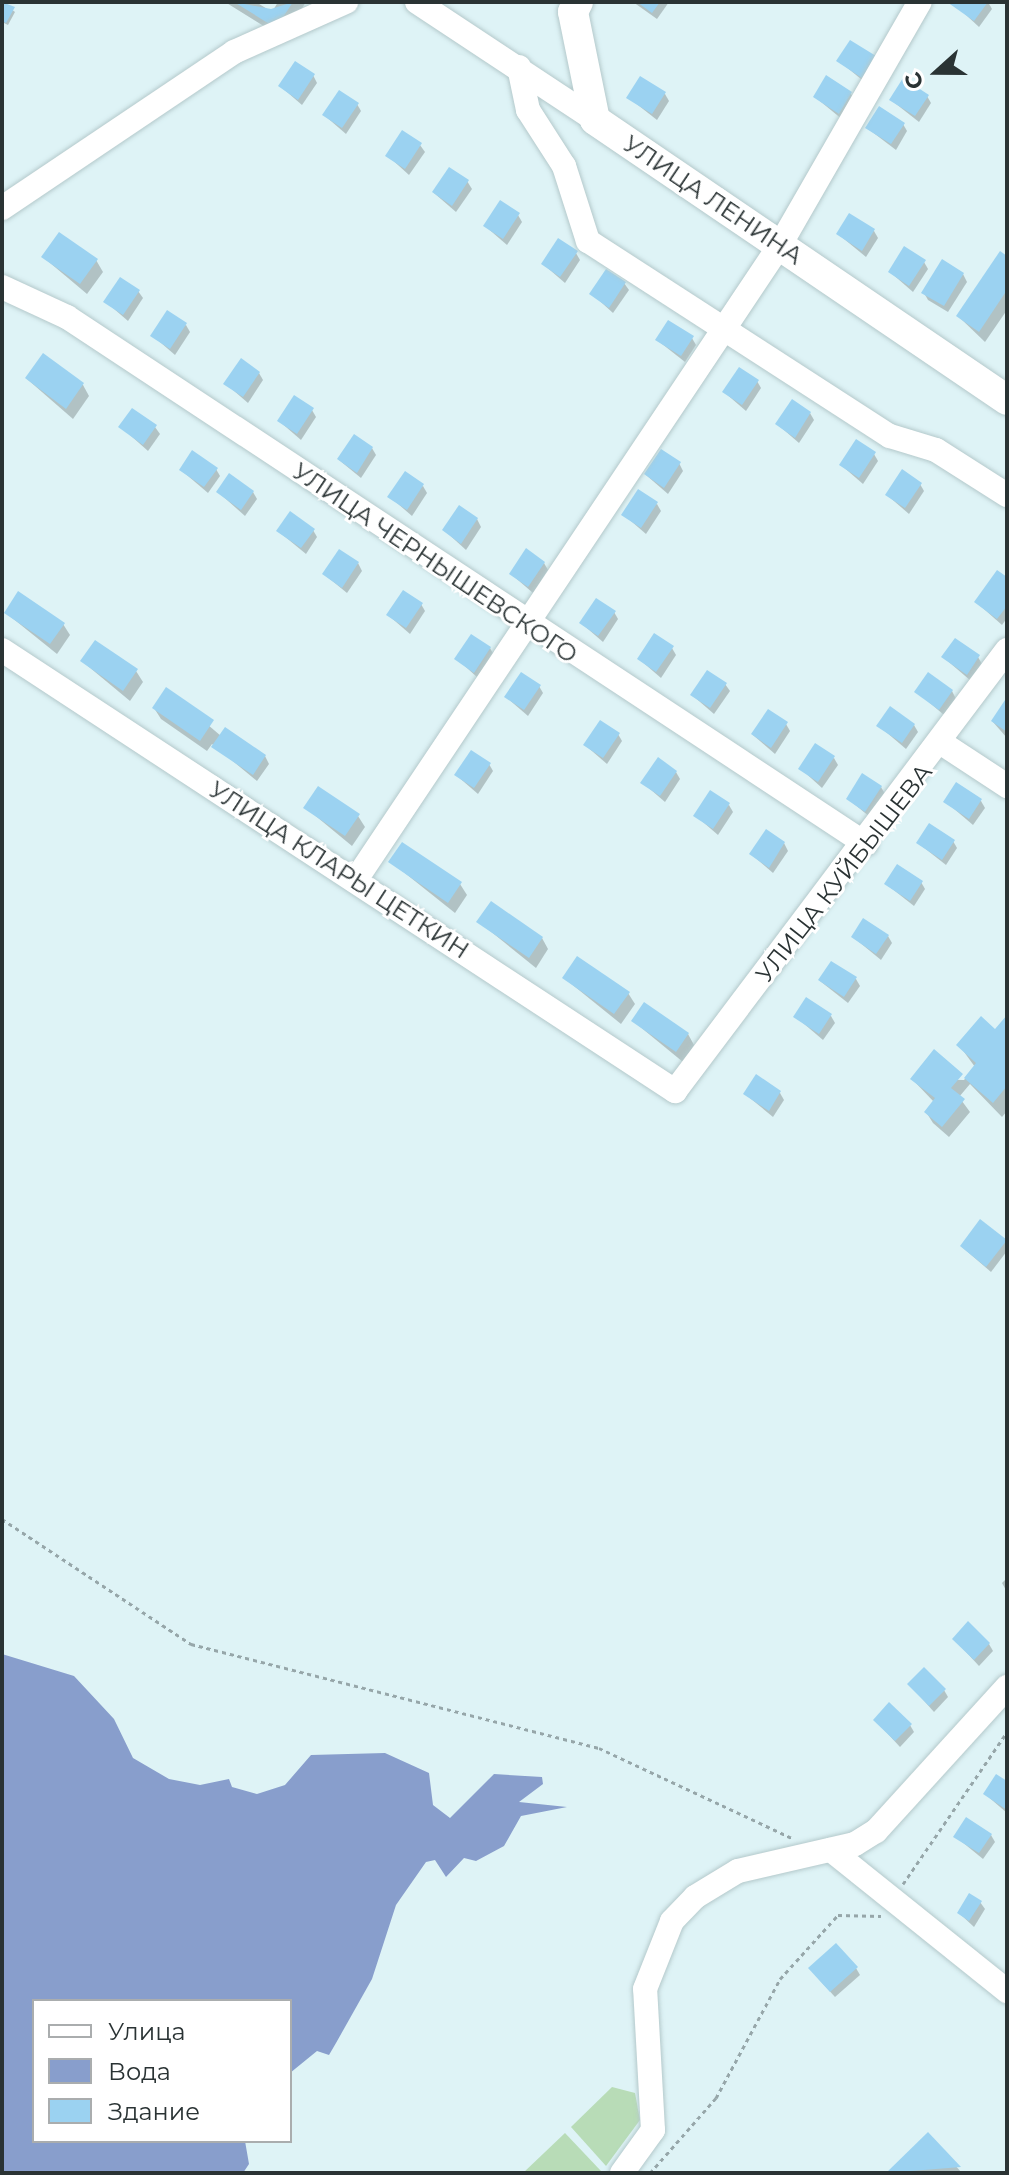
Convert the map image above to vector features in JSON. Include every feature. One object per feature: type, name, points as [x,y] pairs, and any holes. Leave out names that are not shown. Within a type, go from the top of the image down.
[{"type":"main road","points":[[578,2],[573,12],[595,120]]},
{"type":"main road","name":"УЛИЦА ЛЕНИНА","points":[[595,120],[1007,400]]},
{"type":"street","points":[[2,208],[234,52],[346,2]]},
{"type":"street","name":"УЛИЦА ЛЕНИНА","points":[[417,2],[595,120]]},
{"type":"street","points":[[355,881],[780,245],[920,2]]},
{"type":"street","points":[[519,67],[528,110],[564,166],[588,241],[890,436],[936,450],[1007,495]]},
{"type":"street","points":[[2,193],[34,185]]},
{"type":"street","name":"УЛИЦА ЧЕРНЫШЕВСКОГО","points":[[2,287],[67,317],[527,627],[866,844]]},
{"type":"street","name":"УЛИЦА КЛАРЫ ЦЕТКИН","points":[[2,650],[675,1091]]},
{"type":"street","name":"УЛИЦА КУЙБЫШЕВА","points":[[675,1091],[943,744],[1007,650]]},
{"type":"street","points":[[943,744],[1007,786]]},
{"type":"street","points":[[640,2170],[655,2113],[645,1989],[665,1933],[721,1878],[825,1852],[900,1812],[1007,1687]]},
{"type":"street","points":[[825,1852],[892,1900],[1007,1991]]},
{"type":"path","points":[[2,1519],[191,1644],[599,1748],[825,1852]]},
{"type":"path","points":[[640,2170],[716,2098],[780,1979],[838,1915],[883,1916],[1007,1732]]},
{"type":"green space","points":[[612,2087],[635,2093],[640,2120],[606,2166],[571,2127]]},
{"type":"green space","points":[[565,2133],[601,2171],[523,2173]]},
{"type":"water","points":[[2,1654],[74,1676],[114,1719],[133,1758],[169,1779],[200,1785],[229,1779],[232,1787],[257,1794],[285,1785],[311,1755],[385,1753],[429,1773],[433,1805],[450,1818],[494,1774],[542,1777],[543,1784],[519,1802],[567,1807],[521,1816],[504,1846],[476,1861],[464,1858],[446,1877],[435,1860],[426,1862],[396,1905],[372,1979],[329,2055],[317,2051],[292,2071],[292,1999],[32,1999],[32,2143],[245,2143],[249,2164],[243,2173],[2,2173]]},
{"type":"building","points":[[2,2],[15,7],[6,23],[2,21]]},
{"type":"building","points":[[234,2],[271,9],[293,2],[276,28]]},
{"type":"building","points":[[637,2],[660,2],[652,13]]},
{"type":"building","points":[[947,2],[988,2],[974,21]]},
{"type":"building","points":[[850,40],[876,56],[862,78],[836,61]]},
{"type":"building","points":[[295,61],[315,74],[298,100],[278,86]]},
{"type":"building","points":[[826,75],[852,92],[839,114],[813,97]]},
{"type":"building","points":[[640,76],[666,92],[652,114],[626,98]]},
{"type":"building","points":[[903,78],[929,95],[915,116],[889,100]]},
{"type":"building","points":[[339,90],[359,103],[342,128],[322,115]]},
{"type":"building","points":[[879,106],[905,123],[891,144],[865,128]]},
{"type":"building","points":[[402,130],[422,143],[405,169],[385,156]]},
{"type":"building","points":[[449,167],[469,180],[452,206],[432,192]]},
{"type":"building","points":[[500,200],[520,213],[503,239],[483,226]]},
{"type":"building","points":[[849,213],[875,229],[862,251],[836,234]]},
{"type":"building","points":[[59,232],[98,259],[80,284],[41,257]]},
{"type":"building","points":[[558,238],[578,251],[560,277],[541,264]]},
{"type":"building","points":[[904,246],[926,260],[909,286],[888,272]]},
{"type":"building","points":[[1000,251],[1007,256],[1007,290],[979,332],[956,316]]},
{"type":"building","points":[[942,259],[964,273],[944,306],[921,293]]},
{"type":"building","points":[[606,269],[626,282],[609,308],[589,294]]},
{"type":"building","points":[[120,277],[140,290],[123,315],[103,302]]},
{"type":"building","points":[[167,310],[187,323],[170,349],[150,336]]},
{"type":"building","points":[[668,320],[694,336],[681,356],[655,340]]},
{"type":"building","points":[[43,353],[84,383],[66,409],[25,378]]},
{"type":"building","points":[[241,358],[260,372],[243,397],[223,384]]},
{"type":"building","points":[[739,367],[759,380],[742,405],[722,392]]},
{"type":"building","points":[[294,395],[314,408],[297,434],[277,421]]},
{"type":"building","points":[[792,399],[811,412],[795,438],[775,424]]},
{"type":"building","points":[[132,408],[157,425],[143,445],[118,427]]},
{"type":"building","points":[[354,434],[373,447],[357,473],[337,459]]},
{"type":"building","points":[[856,439],[876,452],[859,478],[839,465]]},
{"type":"building","points":[[661,449],[681,462],[664,488],[644,474]]},
{"type":"building","points":[[192,450],[218,468],[204,487],[179,470]]},
{"type":"building","points":[[902,469],[922,483],[905,508],[885,495]]},
{"type":"building","points":[[405,471],[424,484],[407,510],[387,497]]},
{"type":"building","points":[[229,473],[254,491],[241,510],[216,492]]},
{"type":"building","points":[[638,489],[658,502],[641,528],[621,515]]},
{"type":"building","points":[[459,505],[478,518],[461,544],[442,530]]},
{"type":"building","points":[[290,511],[315,529],[301,548],[276,531]]},
{"type":"building","points":[[526,548],[545,562],[528,587],[509,574]]},
{"type":"building","points":[[339,549],[359,562],[342,588],[322,574]]},
{"type":"building","points":[[997,570],[1007,577],[1007,606],[997,619],[974,602]]},
{"type":"building","points":[[403,590],[423,603],[406,628],[386,615]]},
{"type":"building","points":[[18,591],[65,623],[50,644],[4,613]]},
{"type":"building","points":[[596,598],[616,611],[598,636],[579,623]]},
{"type":"building","points":[[654,633],[674,646],[656,672],[637,659]]},
{"type":"building","points":[[471,634],[491,647],[474,673],[454,659]]},
{"type":"building","points":[[955,638],[980,655],[967,675],[941,657]]},
{"type":"building","points":[[95,640],[138,669],[123,691],[80,661]]},
{"type":"building","points":[[707,670],[727,683],[710,708],[690,695]]},
{"type":"building","points":[[521,672],[541,685],[524,710],[504,697]]},
{"type":"building","points":[[928,672],[953,690],[939,710],[914,692]]},
{"type":"building","points":[[166,687],[214,720],[200,741],[152,708]]},
{"type":"building","points":[[1007,697],[1007,732],[991,721]]},
{"type":"building","points":[[890,706],[915,724],[902,743],[876,726]]},
{"type":"building","points":[[768,709],[788,722],[771,748],[751,734]]},
{"type":"building","points":[[600,720],[620,733],[603,758],[583,745]]},
{"type":"building","points":[[225,727],[266,755],[253,775],[211,747]]},
{"type":"building","points":[[815,743],[835,756],[818,782],[798,769]]},
{"type":"building","points":[[471,750],[491,763],[474,788],[454,775]]},
{"type":"building","points":[[658,757],[677,771],[660,796],[640,783]]},
{"type":"building","points":[[862,773],[882,786],[865,812],[846,799]]},
{"type":"building","points":[[956,782],[982,799],[969,819],[943,802]]},
{"type":"building","points":[[318,786],[360,814],[345,836],[303,808]]},
{"type":"building","points":[[710,790],[730,803],[713,829],[693,816]]},
{"type":"building","points":[[929,823],[955,840],[942,860],[916,843]]},
{"type":"building","points":[[766,829],[785,842],[769,868],[749,854]]},
{"type":"building","points":[[402,842],[462,882],[448,903],[388,862]]},
{"type":"building","points":[[897,864],[923,881],[910,901],[884,884]]},
{"type":"building","points":[[491,901],[543,937],[529,958],[476,922]]},
{"type":"building","points":[[863,918],[889,935],[876,954],[851,937]]},
{"type":"building","points":[[577,956],[630,992],[614,1014],[562,978]]},
{"type":"building","points":[[831,961],[857,977],[844,997],[818,980]]},
{"type":"building","points":[[806,997],[832,1014],[819,1034],[793,1017]]},
{"type":"building","points":[[644,1002],[689,1033],[676,1052],[631,1021]]},
{"type":"building","points":[[1007,1015],[1007,1086],[993,1103],[964,1078],[976,1063],[956,1045],[981,1016],[995,1029]]},
{"type":"building","points":[[934,1049],[963,1074],[951,1088],[965,1099],[942,1127],[924,1112],[935,1098],[910,1079]]},
{"type":"building","points":[[756,1074],[781,1091],[769,1111],[743,1094]]},
{"type":"building","points":[[980,1219],[1007,1240],[986,1267],[960,1246]]},
{"type":"building","points":[[968,1621],[990,1643],[974,1660],[952,1639]]},
{"type":"building","points":[[924,1667],[946,1689],[929,1706],[907,1684]]},
{"type":"building","points":[[889,1702],[912,1724],[895,1741],[873,1720]]},
{"type":"building","points":[[996,1774],[1007,1781],[1007,1810],[983,1794]]},
{"type":"building","points":[[966,1817],[992,1834],[979,1853],[953,1837]]},
{"type":"building","points":[[969,1893],[982,1901],[969,1921],[957,1913]]},
{"type":"building","points":[[836,1943],[858,1967],[830,1992],[808,1968]]},
{"type":"building","points":[[928,2132],[961,2167],[886,2173]]}]
